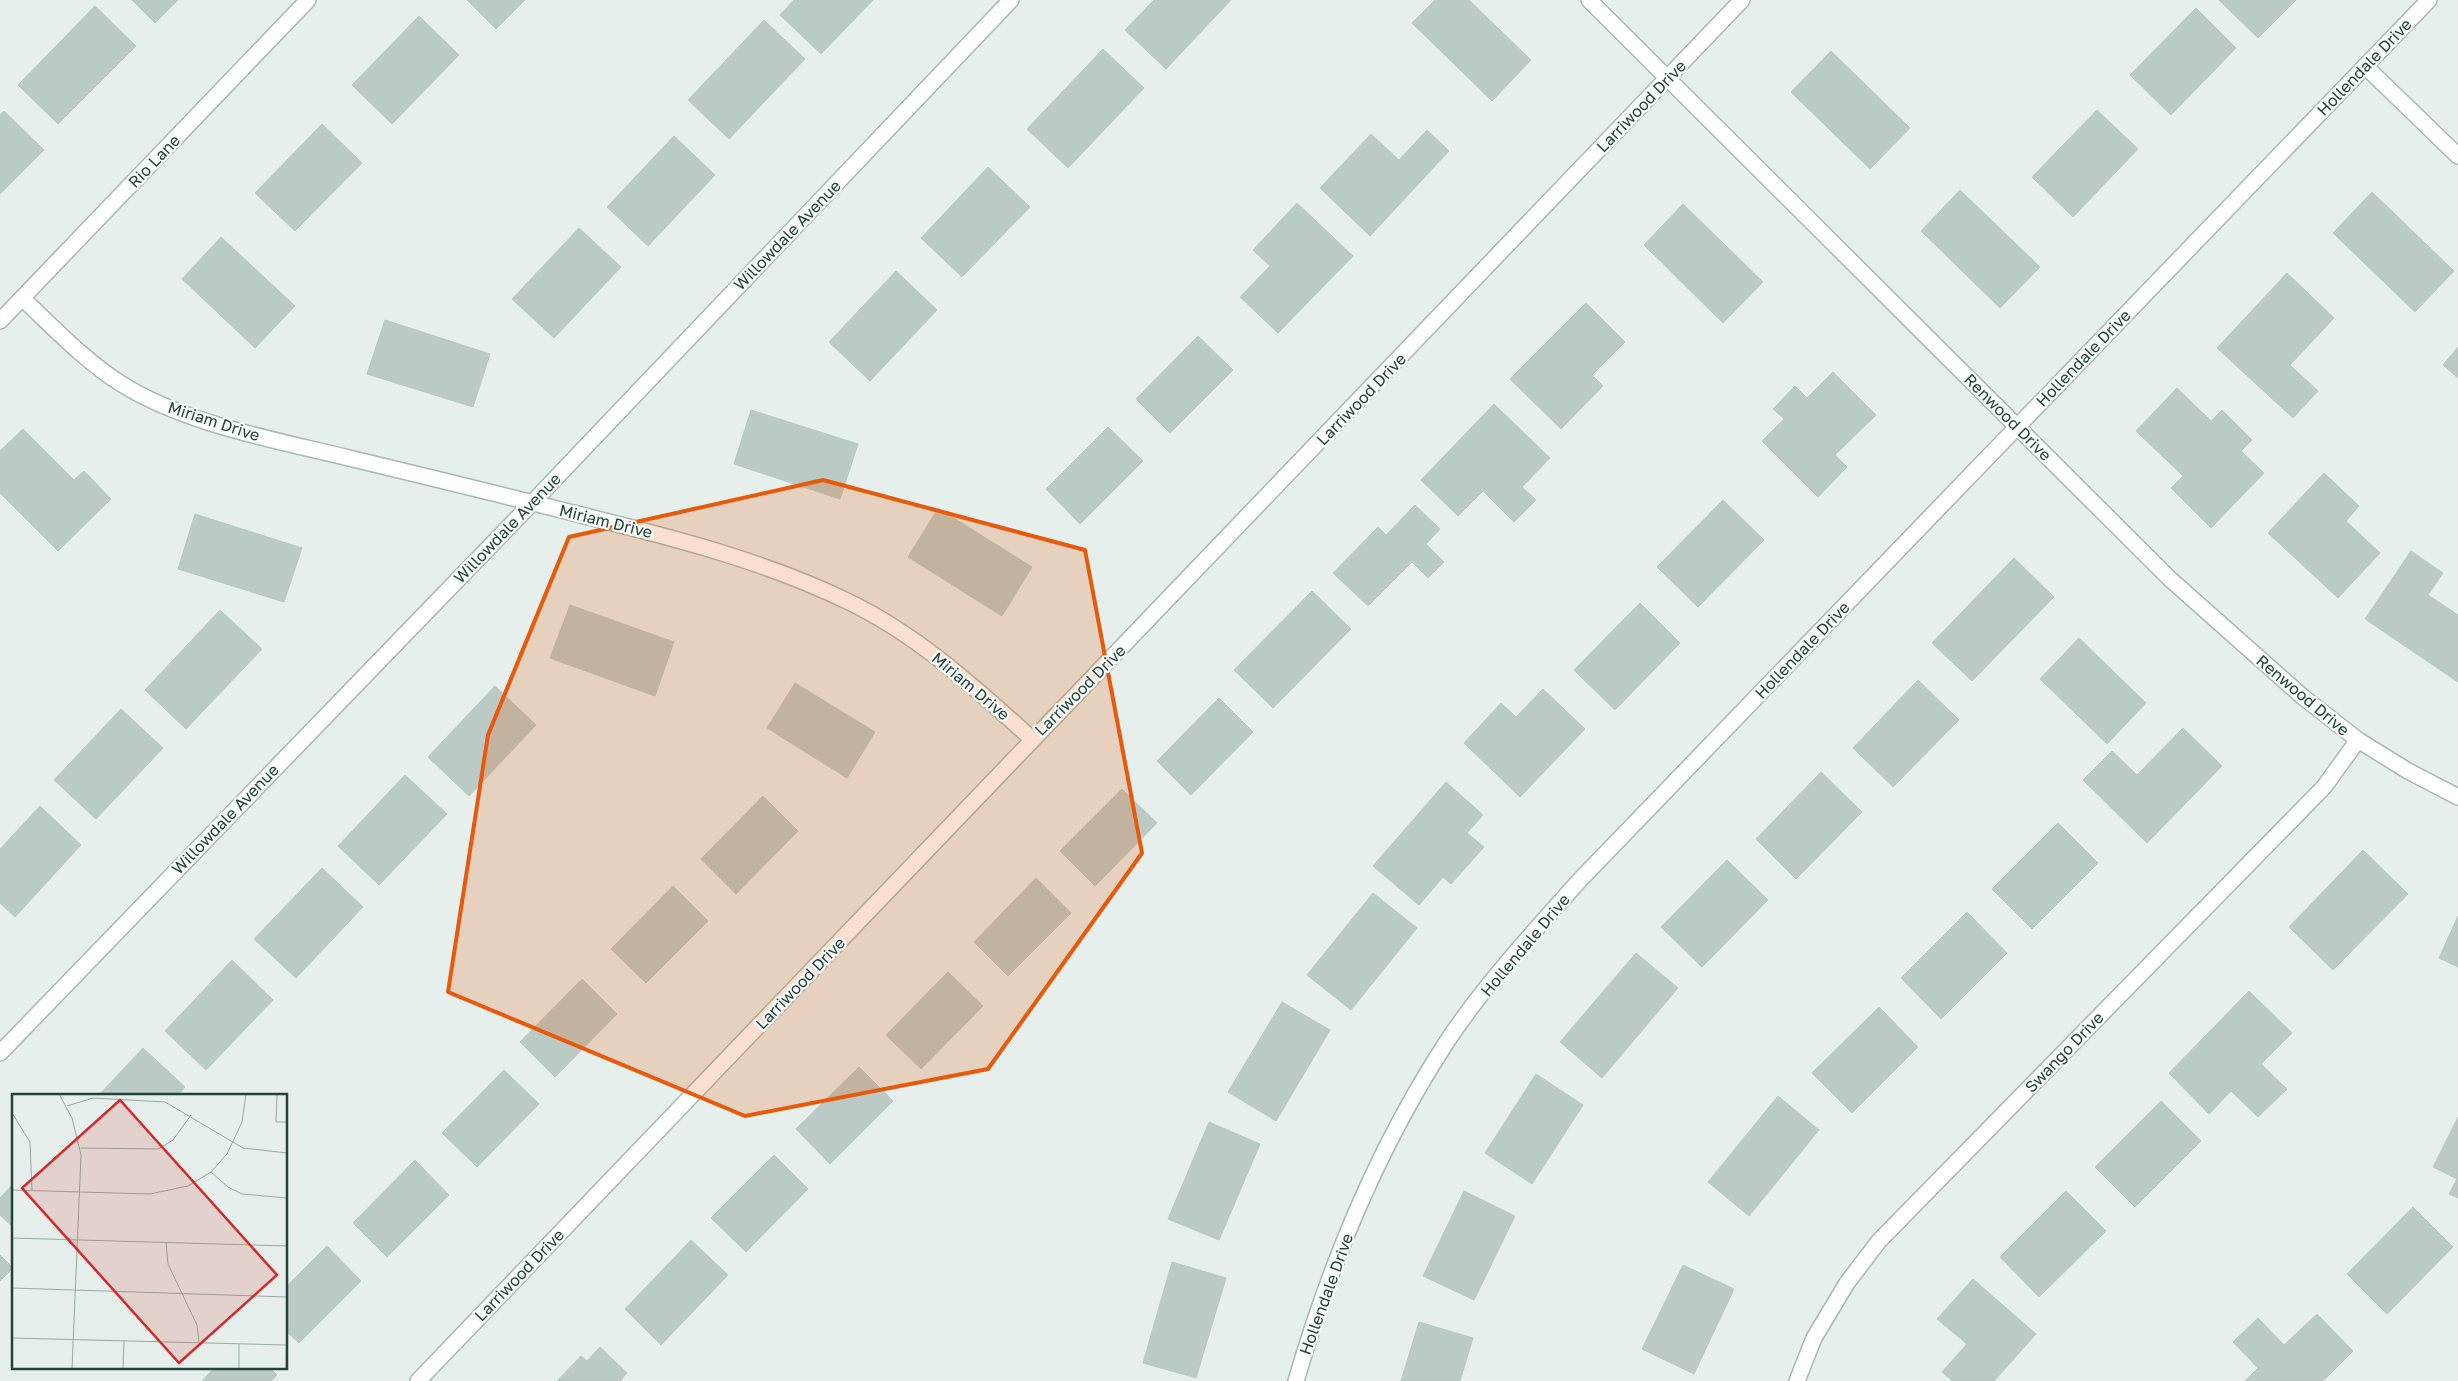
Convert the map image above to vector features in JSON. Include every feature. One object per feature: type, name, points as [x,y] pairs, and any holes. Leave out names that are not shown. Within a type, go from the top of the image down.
[{"type":"street","name":"Rio Lane","points":[[0,321],[308,0]]},
{"type":"street","name":"Willowdale Avenue","points":[[0,1053],[532,503],[1011,0]]},
{"type":"street","name":"Renwood Drive","points":[[1589,0],[2170,579],[2303,697],[2358,740],[2408,771],[2458,797]]},
{"type":"street","name":"Larriwood Drive","points":[[418,1381],[1742,0]]},
{"type":"street","name":"Hollendale Drive","points":[[1296,1381],[1317,1309],[1355,1212],[1398,1123],[1449,1040],[1499,972],[1578,882],[2429,0]]},
{"type":"street","points":[[2365,66],[2458,156]]},
{"type":"street","name":"Miriam Drive","points":[[22,298],[86,357],[120,383],[163,405],[232,430],[640,530],[763,566],[848,601],[917,642],[949,665],[1032,739]]},
{"type":"street","name":"Swango Drive","points":[[1797,1381],[1814,1338],[1847,1283],[1880,1241],[2324,787],[2358,740]]},
{"type":"highlighted area","points":[[823,480],[1085,550],[1142,853],[988,1069],[745,1116],[448,992],[488,735],[569,537]]},
{"type":"building","points":[[132,0],[178,0],[155,23]]},
{"type":"building","points":[[467,0],[525,0],[496,29]]},
{"type":"building","points":[[794,0],[873,0],[821,54],[780,15]]},
{"type":"building","points":[[1154,0],[1231,0],[1166,69],[1125,30]]},
{"type":"building","points":[[1435,0],[1469,0],[1531,60],[1492,101],[1412,23]]},
{"type":"building","points":[[2219,0],[2296,0],[2258,38]]},
{"type":"building","points":[[95,6],[136,46],[58,124],[18,85]]},
{"type":"building","points":[[2196,8],[2236,48],[2171,115],[2130,75]]},
{"type":"building","points":[[419,16],[459,55],[392,124],[352,85]]},
{"type":"building","points":[[764,20],[805,59],[729,139],[688,100]]},
{"type":"building","points":[[1103,49],[1144,88],[1068,168],[1027,129]]},
{"type":"building","points":[[1831,51],[1910,128],[1870,169],[1791,92]]},
{"type":"building","points":[[2097,110],[2138,149],[2073,217],[2032,177]]},
{"type":"building","points":[[4,111],[44,150],[0,194],[0,115]]},
{"type":"building","points":[[322,124],[362,163],[295,231],[255,193]]},
{"type":"building","points":[[1427,130],[1449,151],[1370,236],[1320,188],[1371,134],[1399,160]]},
{"type":"building","points":[[674,136],[715,175],[648,246],[607,207]]},
{"type":"building","points":[[988,167],[1030,207],[962,277],[921,238]]},
{"type":"building","points":[[1960,190],[2040,267],[2000,308],[1921,231]]},
{"type":"building","points":[[2372,192],[2454,271],[2415,312],[2333,233]]},
{"type":"building","points":[[1297,203],[1353,256],[1278,333],[1240,297],[1270,266],[1253,250]]},
{"type":"building","points":[[1683,204],[1763,282],[1723,323],[1644,245]]},
{"type":"building","points":[[579,228],[621,267],[554,338],[512,299]]},
{"type":"building","points":[[221,237],[295,306],[255,348],[182,279]]},
{"type":"building","points":[[896,271],[937,310],[870,381],[829,342]]},
{"type":"building","points":[[2287,273],[2334,318],[2290,365],[2318,391],[2293,418],[2217,348]]},
{"type":"building","points":[[1586,303],[1625,342],[1592,375],[1603,386],[1561,429],[1510,379]]},
{"type":"building","points":[[385,320],[490,354],[473,407],[367,374]]},
{"type":"building","points":[[1198,336],[1233,370],[1170,433],[1136,399]]},
{"type":"building","points":[[2458,347],[2458,378],[2443,365]]},
{"type":"building","points":[[1833,372],[1876,415],[1835,455],[1847,467],[1818,497],[1762,441],[1784,419],[1773,409],[1795,386],[1807,398]]},
{"type":"building","points":[[2177,388],[2211,421],[2222,410],[2252,440],[2241,451],[2264,473],[2211,528],[2171,488],[2183,476],[2136,431]]},
{"type":"building","points":[[1494,404],[1550,458],[1522,487],[1536,500],[1514,522],[1483,491],[1458,516],[1421,480]]},
{"type":"building","points":[[751,410],[858,444],[840,499],[734,464]]},
{"type":"building","points":[[1108,427],[1143,461],[1080,524],[1046,489]]},
{"type":"building","points":[[23,429],[74,480],[84,471],[111,499],[58,551],[0,493],[0,451]]},
{"type":"building","points":[[2324,473],[2359,506],[2346,521],[2380,553],[2338,598],[2268,533]]},
{"type":"building","points":[[1723,500],[1764,540],[1698,607],[1657,567]]},
{"type":"building","points":[[1415,505],[1440,529],[1426,544],[1444,562],[1428,578],[1412,562],[1368,606],[1333,573],[1378,527],[1386,535]]},
{"type":"building","points":[[938,508],[1032,567],[1002,616],[908,557]]},
{"type":"building","points":[[195,514],[302,548],[284,602],[178,569]]},
{"type":"building","points":[[2411,551],[2443,573],[2428,595],[2458,615],[2458,682],[2365,619]]},
{"type":"building","points":[[2014,558],[2054,597],[1972,681],[1932,643]]},
{"type":"building","points":[[1312,591],[1351,629],[1273,708],[1234,670]]},
{"type":"building","points":[[1640,603],[1680,643],[1615,710],[1574,670]]},
{"type":"building","points":[[570,605],[674,642],[655,696],[550,658]]},
{"type":"building","points":[[220,610],[262,649],[186,729],[145,690]]},
{"type":"building","points":[[2079,638],[2146,703],[2107,744],[2040,679]]},
{"type":"building","points":[[1918,680],[1959,720],[1893,787],[1853,748]]},
{"type":"building","points":[[795,683],[875,732],[847,778],[767,728]]},
{"type":"building","points":[[495,686],[536,725],[469,796],[428,757]]},
{"type":"building","points":[[1543,689],[1585,729],[1520,797],[1464,743],[1501,703],[1516,717]]},
{"type":"building","points":[[1219,698],[1253,732],[1191,795],[1157,761]]},
{"type":"building","points":[[121,709],[163,748],[96,819],[54,780]]},
{"type":"building","points":[[2183,728],[2222,766],[2147,843],[2083,780],[2112,751],[2137,775]]},
{"type":"building","points":[[1821,772],[1862,812],[1796,879],[1756,839]]},
{"type":"building","points":[[405,775],[447,814],[379,885],[338,846]]},
{"type":"building","points":[[1446,782],[1483,815],[1467,833],[1484,847],[1451,884],[1443,877],[1419,905],[1373,866]]},
{"type":"building","points":[[1122,789],[1157,823],[1095,886],[1060,851]]},
{"type":"building","points":[[763,796],[798,831],[736,894],[701,859]]},
{"type":"building","points":[[40,806],[81,845],[15,917],[0,903],[0,849]]},
{"type":"building","points":[[2058,823],[2098,863],[2032,929],[1992,889]]},
{"type":"building","points":[[2363,850],[2408,894],[2333,970],[2289,927]]},
{"type":"building","points":[[1727,860],[1768,900],[1702,967],[1661,927]]},
{"type":"building","points":[[322,868],[363,907],[296,978],[254,939]]},
{"type":"building","points":[[1036,878],[1071,913],[1008,976],[974,942]]},
{"type":"building","points":[[673,886],[708,921],[646,983],[611,949]]},
{"type":"building","points":[[1373,893],[1417,928],[1351,1010],[1307,975]]},
{"type":"building","points":[[1967,912],[2007,953],[1941,1019],[1901,978]]},
{"type":"building","points":[[2458,916],[2458,967],[2439,958]]},
{"type":"building","points":[[1636,953],[1678,988],[1602,1078],[1560,1042]]},
{"type":"building","points":[[232,960],[273,1000],[206,1070],[165,1031]]},
{"type":"building","points":[[948,972],[983,1006],[921,1069],[886,1035]]},
{"type":"building","points":[[582,979],[617,1014],[555,1077],[520,1042]]},
{"type":"building","points":[[2249,991],[2292,1033],[2261,1064],[2287,1089],[2258,1117],[2231,1091],[2209,1114],[2169,1073]]},
{"type":"building","points":[[1282,1002],[1330,1030],[1276,1121],[1228,1092]]},
{"type":"building","points":[[1879,1007],[1918,1047],[1852,1113],[1812,1073]]},
{"type":"building","points":[[143,1048],[185,1087],[179,1094],[100,1094]]},
{"type":"building","points":[[859,1067],[893,1101],[830,1164],[796,1129]]},
{"type":"building","points":[[504,1070],[539,1104],[477,1167],[442,1133]]},
{"type":"building","points":[[1536,1074],[1583,1105],[1532,1184],[1485,1153]]},
{"type":"building","points":[[1778,1096],[1819,1130],[1749,1216],[1708,1182]]},
{"type":"building","points":[[2161,1101],[2201,1141],[2135,1207],[2095,1167]]},
{"type":"building","points":[[2458,1117],[2458,1198],[2449,1194],[2457,1179],[2433,1167]]},
{"type":"building","points":[[1209,1122],[1260,1144],[1219,1240],[1168,1219]]},
{"type":"building","points":[[774,1155],[808,1189],[746,1252],[711,1218]]},
{"type":"building","points":[[415,1160],[449,1195],[387,1257],[353,1223]]},
{"type":"building","points":[[12,1185],[12,1226],[0,1215],[0,1198]]},
{"type":"building","points":[[1464,1191],[1515,1216],[1474,1300],[1423,1276]]},
{"type":"building","points":[[2066,1191],[2106,1231],[2039,1297],[2000,1257]]},
{"type":"building","points":[[2413,1207],[2453,1247],[2387,1314],[2347,1274]]},
{"type":"building","points":[[691,1240],[728,1275],[661,1345],[625,1309]]},
{"type":"building","points":[[327,1246],[361,1281],[299,1343],[288,1333],[288,1285]]},
{"type":"building","points":[[0,1255],[12,1269],[0,1281]]},
{"type":"building","points":[[1172,1262],[1226,1278],[1196,1378],[1143,1363]]},
{"type":"building","points":[[1683,1265],[1734,1289],[1694,1374],[1642,1349]]},
{"type":"building","points":[[1973,1279],[2036,1334],[1994,1381],[1952,1381],[1942,1372],[1967,1344],[1937,1319]]},
{"type":"building","points":[[2317,1314],[2353,1351],[2323,1381],[2245,1381],[2258,1368],[2233,1342],[2258,1318],[2284,1345]]},
{"type":"building","points":[[1419,1322],[1473,1338],[1460,1381],[1401,1381]]},
{"type":"building","points":[[600,1347],[627,1373],[620,1381],[557,1381],[581,1356],[587,1361]]},
{"type":"building","points":[[214,1368],[270,1368],[277,1375],[271,1381],[202,1381]]}]
